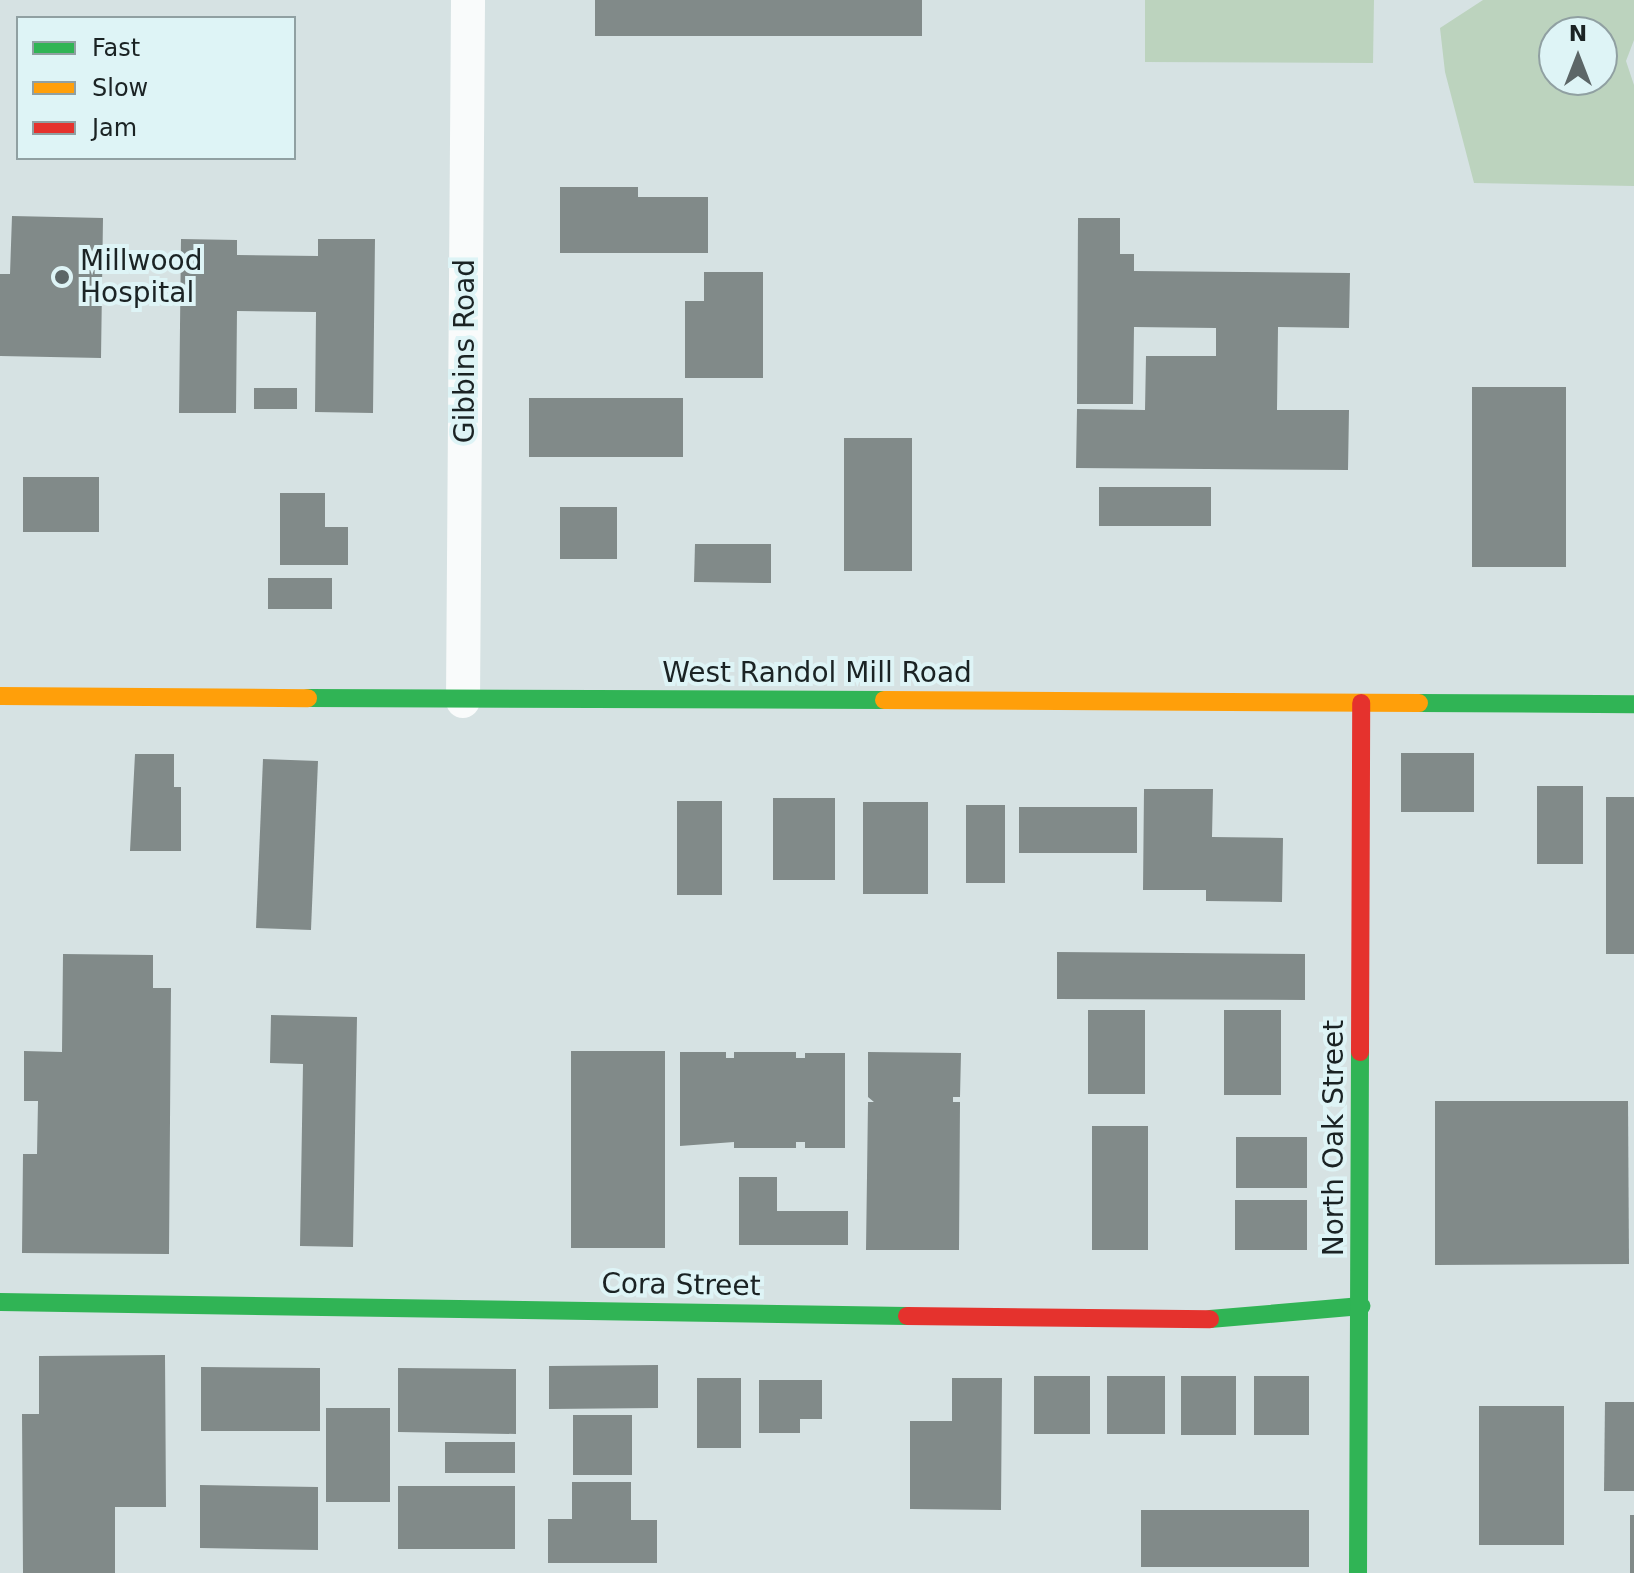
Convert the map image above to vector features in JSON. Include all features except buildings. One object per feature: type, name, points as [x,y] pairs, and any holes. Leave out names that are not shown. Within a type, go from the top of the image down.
[{"type":"street","name":"Gibbins Road","points":[[463,701],[468,0]]},
{"type":"street","name":"West Randol Mill Road","points":[[0,696],[463,701],[1634,704]]},
{"type":"street","name":"North Oak Street","points":[[1358,1573],[1361,703]]},
{"type":"street","name":"Cora Street","points":[[0,1302],[1178,1320],[1361,1306]]},
{"type":"green space","points":[[1145,0],[1374,0],[1373,63],[1145,62]]},
{"type":"green space","points":[[1483,0],[1634,0],[1634,40],[1626,61],[1634,85],[1634,186],[1474,183],[1445,72],[1440,28]]},
{"type":"traffic: fast","points":[[308,698],[884,700]]},
{"type":"traffic: fast","points":[[1419,703],[1634,704]]},
{"type":"traffic: fast","points":[[1358,1573],[1360,1052]]},
{"type":"traffic: fast","points":[[0,1302],[907,1316]]},
{"type":"traffic: fast","points":[[1210,1319],[1361,1306]]},
{"type":"traffic: slow","points":[[0,696],[308,698]]},
{"type":"traffic: slow","points":[[884,700],[1419,703]]},
{"type":"traffic: jam","points":[[1360,1052],[1361,703]]},
{"type":"traffic: jam","points":[[907,1316],[1210,1319]]},
{"type":"place","name":"Millwood Hospital","points":[[62,277]]}]
